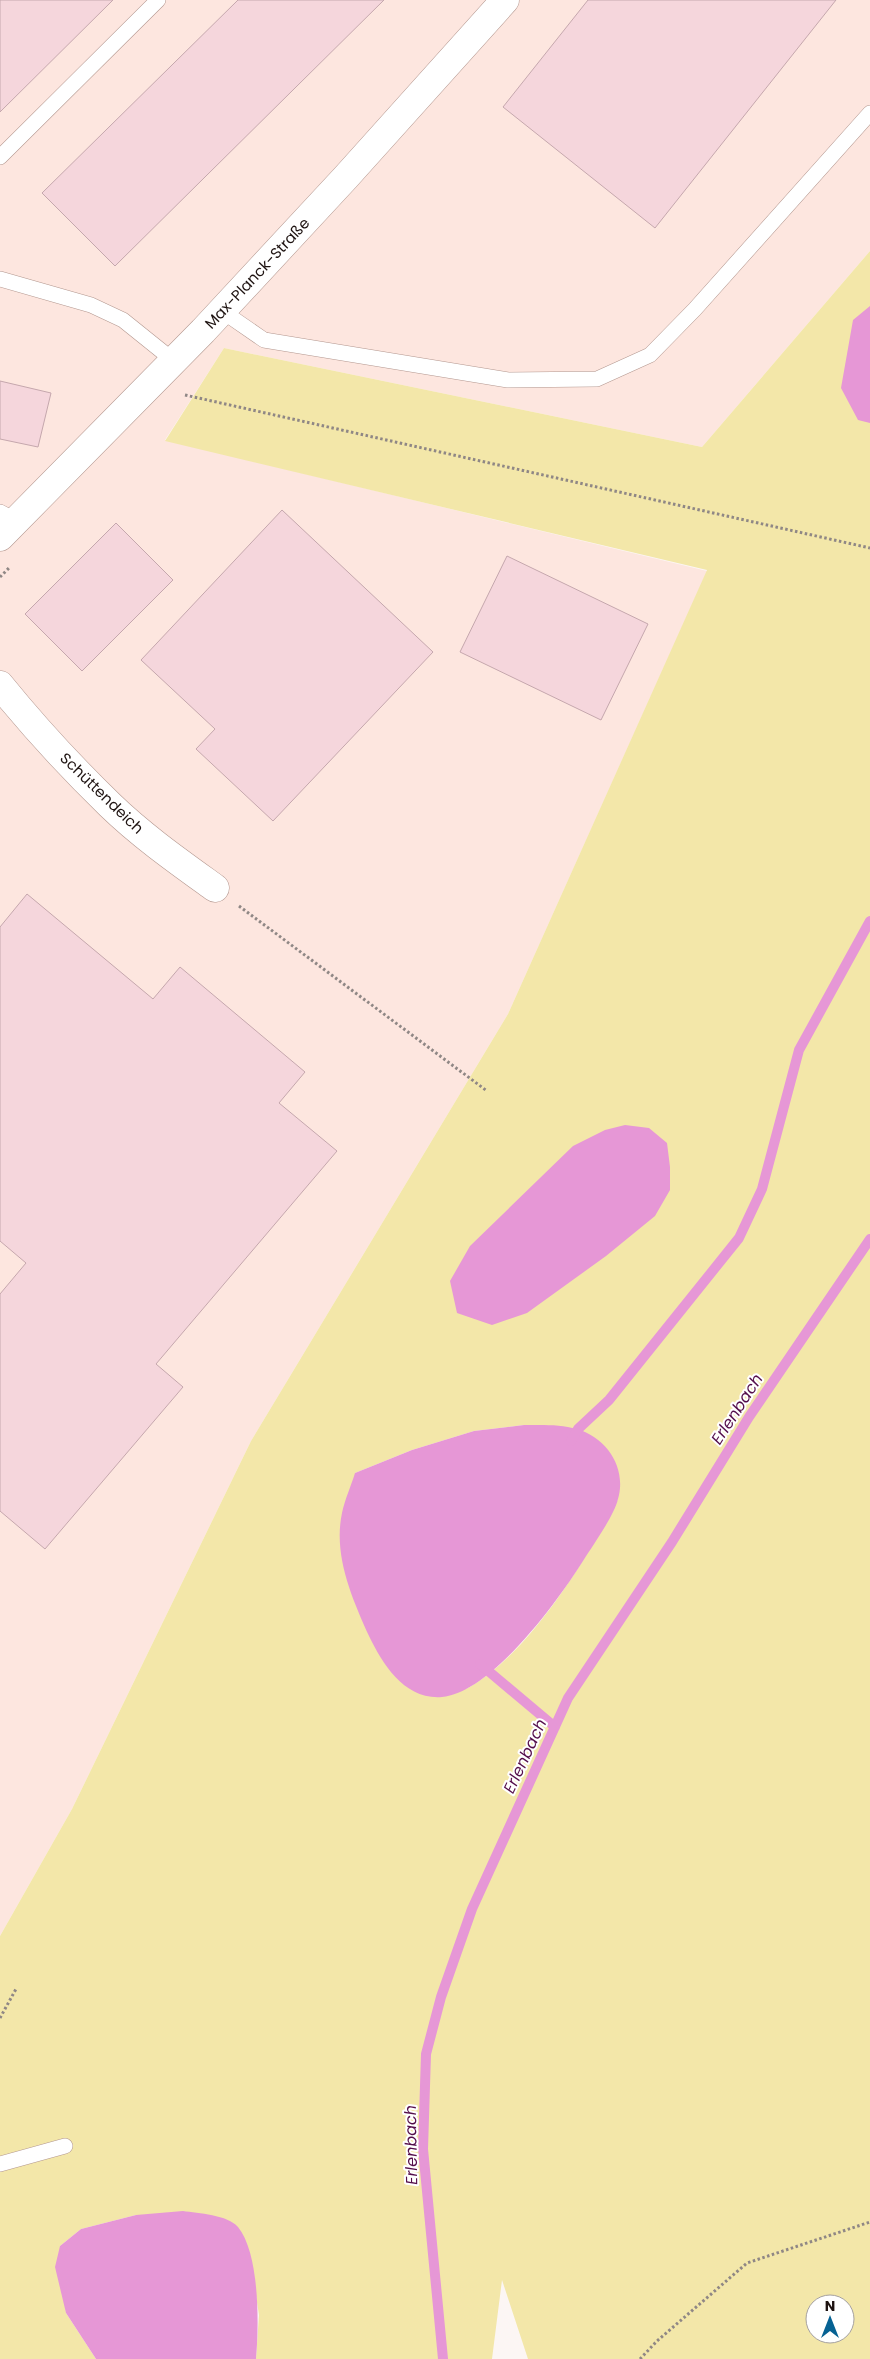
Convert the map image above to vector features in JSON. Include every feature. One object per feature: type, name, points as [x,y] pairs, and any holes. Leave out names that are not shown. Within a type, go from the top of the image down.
[{"type":"street","name":"Max-Planck-Straße","points":[[6,523],[149,387],[222,311],[505,0]]},
{"type":"street","name":"Schüttendeich","points":[[0,685],[25,715],[111,806],[160,848],[215,888]]},
{"type":"lane","points":[[0,157],[158,0]]},
{"type":"lane","points":[[222,311],[264,340],[508,380],[597,379],[650,355],[695,309],[870,113]]},
{"type":"lane","points":[[0,280],[91,305],[123,320],[174,361]]},
{"type":"lane","points":[[0,2164],[65,2146]]},
{"type":"path","points":[[149,387],[870,548]]},
{"type":"path","points":[[215,888],[487,1091]]},
{"type":"path","points":[[0,2018],[16,1989]]},
{"type":"path","points":[[640,2359],[657,2341],[747,2263],[870,2222]]},
{"type":"shaded area","points":[[0,0],[870,0],[870,251],[702,447],[224,348],[165,440],[707,571],[508,1014],[251,1441],[72,1809],[0,1936]]},
{"type":"shaded area","points":[[870,251],[870,2359],[528,2359],[502,2280],[492,2359],[256,2359],[259,2315],[249,2251],[136,2215],[81,2229],[60,2246],[66,2313],[96,2359],[0,2359],[0,1936],[72,1809],[251,1441],[508,1014],[707,570],[165,441],[224,348],[702,447]],"holes":[[[524,1425],[618,1499],[605,1524],[572,1577],[533,1630],[512,1654],[489,1674],[466,1689],[355,1473],[412,1450],[474,1431]]]},
{"type":"shaded area","points":[[870,306],[870,423],[858,420],[841,388],[853,320]]},
{"type":"shaded area","points":[[625,1125],[649,1128],[667,1143],[670,1190],[655,1216],[606,1256],[527,1313],[492,1325],[457,1313],[450,1281],[470,1246],[573,1146],[605,1130]]},
{"type":"shaded area","points":[[524,1425],[571,1427],[588,1433],[597,1439],[612,1456],[620,1476],[616,1506],[603,1530],[557,1599],[502,1663],[481,1680],[461,1692],[442,1697],[417,1693],[406,1687],[388,1669],[381,1658],[363,1622],[346,1576],[340,1545],[340,1529],[343,1508],[355,1473],[412,1450],[474,1431]]},
{"type":"shaded area","points":[[183,2211],[212,2215],[227,2220],[238,2227],[245,2239],[251,2254],[256,2291],[258,2328],[256,2359],[96,2359],[66,2313],[55,2267],[60,2246],[81,2229],[136,2215]]},
{"type":"building","points":[[0,0],[113,0],[0,112]]},
{"type":"building","points":[[238,0],[384,0],[115,266],[42,193]]},
{"type":"building","points":[[588,0],[836,0],[655,228],[503,107]]},
{"type":"building","points":[[0,381],[51,393],[38,447],[0,439]]},
{"type":"building","points":[[282,510],[433,652],[273,821],[196,749],[215,729],[141,660]]},
{"type":"building","points":[[116,523],[173,580],[82,671],[25,614]]},
{"type":"building","points":[[507,556],[648,624],[601,720],[460,652]]},
{"type":"building","points":[[27,894],[153,999],[180,967],[305,1072],[279,1103],[337,1151],[156,1364],[183,1387],[45,1549],[0,1511],[0,1294],[26,1263],[0,1241],[0,927]]},
{"type":"waterway","points":[[571,1441],[578,1429],[609,1400],[739,1238],[762,1189],[799,1050],[870,921]]},
{"type":"waterway","name":"Erlenbach","points":[[443,2359],[423,2149],[426,2054],[441,1997],[472,1909],[568,1698],[672,1542],[749,1417],[870,1239]]},
{"type":"waterway","points":[[480,1664],[555,1727]]}]
